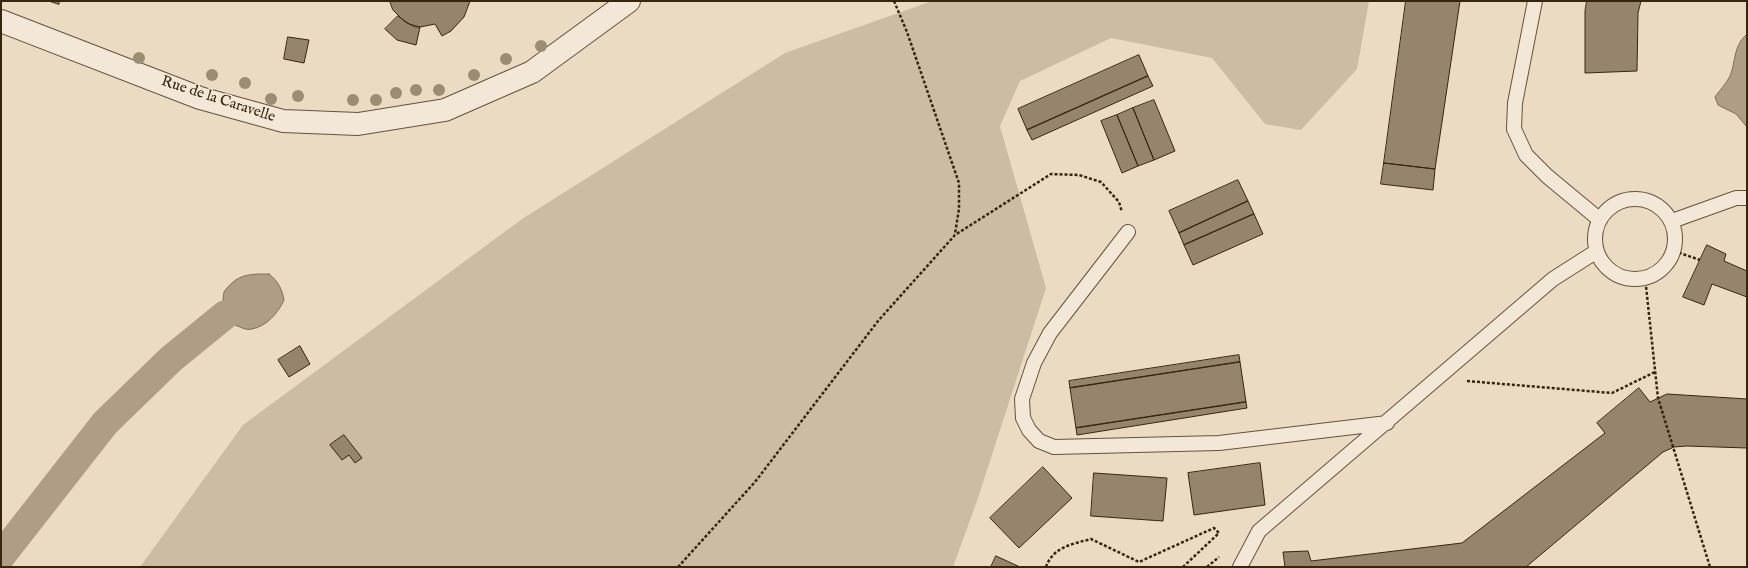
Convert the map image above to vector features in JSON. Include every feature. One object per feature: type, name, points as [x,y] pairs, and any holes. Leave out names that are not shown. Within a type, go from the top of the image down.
[{"type":"street","name":"Rue de la Caravelle","points":[[1,21],[200,98],[283,121],[358,124],[445,110],[532,72],[629,1]]},
{"type":"lane","points":[[1535,1],[1514,103],[1514,129],[1526,155],[1547,176],[1600,220]]},
{"type":"lane","points":[[1672,221],[1736,198],[1747,198]]},
{"type":"lane","points":[[1630,199],[1643,199],[1655,203],[1665,211],[1672,221],[1676,241],[1674,251],[1667,263],[1657,272],[1645,278],[1633,279],[1621,276],[1607,266],[1597,252],[1596,230],[1600,220],[1608,210],[1618,202],[1630,199]]},
{"type":"lane","points":[[1128,232],[1050,333],[1034,363],[1022,399],[1023,418],[1029,430],[1039,441],[1054,447],[1219,443],[1387,423]]},
{"type":"lane","points":[[1240,567],[1259,531],[1387,423],[1553,279],[1597,252]]},
{"type":"path","points":[[894,1],[907,32],[959,183],[959,209],[955,235]]},
{"type":"path","points":[[678,567],[755,482],[878,321],[955,235],[1052,174],[1079,175],[1101,182],[1119,202],[1128,232]]},
{"type":"path","points":[[1674,251],[1700,260]]},
{"type":"path","points":[[1645,278],[1658,398],[1710,567]]},
{"type":"path","points":[[1438,379],[1612,393],[1655,372]]},
{"type":"path","points":[[1046,567],[1049,558],[1065,546],[1091,539],[1139,562],[1214,528],[1219,533],[1183,567]]},
{"type":"shaded area","points":[[932,1],[1369,1],[1357,69],[1301,130],[1265,124],[1212,58],[1111,38],[1020,81],[1000,126],[1046,288],[978,498],[953,567],[140,567],[243,425],[522,219],[785,53]]},
{"type":"shaded area","points":[[1747,34],[1747,127],[1736,114],[1718,105],[1715,97],[1730,76],[1739,44]]},
{"type":"shaded area","points":[[255,274],[269,274],[275,279],[282,292],[284,300],[279,310],[267,322],[250,329],[243,328],[230,322],[225,313],[223,303],[224,292],[238,278]]},
{"type":"building","points":[[49,1],[59,1],[59,4]]},
{"type":"building","points":[[390,1],[470,1],[464,17],[451,31],[442,36],[435,24],[415,27],[404,21],[393,10]]},
{"type":"building","points":[[1406,1],[1460,1],[1435,169],[1384,163]]},
{"type":"building","points":[[1587,1],[1641,1],[1638,13],[1637,71],[1585,73],[1585,11]]},
{"type":"building","points":[[398,16],[409,24],[420,27],[416,45],[397,40],[385,29]]},
{"type":"building","points":[[288,37],[309,40],[304,63],[284,59]]},
{"type":"building","points":[[1139,55],[1148,76],[1027,130],[1018,109]]},
{"type":"building","points":[[1148,76],[1153,86],[1032,140],[1027,130]]},
{"type":"building","points":[[1154,100],[1175,151],[1154,160],[1133,108]]},
{"type":"building","points":[[1133,108],[1154,160],[1138,166],[1117,115]]},
{"type":"building","points":[[1117,115],[1138,166],[1122,173],[1101,121]]},
{"type":"building","points":[[1384,163],[1435,169],[1433,190],[1381,184]]},
{"type":"building","points":[[1238,180],[1248,201],[1179,233],[1169,211]]},
{"type":"building","points":[[1248,201],[1254,214],[1184,245],[1179,233]]},
{"type":"building","points":[[1254,214],[1263,234],[1193,265],[1184,245]]},
{"type":"building","points":[[1707,245],[1726,254],[1724,261],[1747,271],[1747,297],[1712,284],[1704,305],[1683,297]]},
{"type":"building","points":[[300,346],[310,364],[289,377],[278,360]]},
{"type":"building","points":[[1239,355],[1240,362],[1070,388],[1069,381]]},
{"type":"building","points":[[1240,362],[1246,402],[1076,428],[1070,388]]},
{"type":"building","points":[[1639,388],[1650,402],[1667,394],[1747,399],[1747,448],[1687,446],[1674,447],[1663,452],[1526,567],[1285,567],[1283,552],[1308,551],[1311,561],[1462,543],[1605,433],[1597,423]]},
{"type":"building","points":[[1246,402],[1247,408],[1077,435],[1076,428]]},
{"type":"building","points":[[344,435],[362,458],[355,463],[349,455],[342,460],[330,445]]},
{"type":"building","points":[[1260,463],[1265,505],[1194,515],[1188,473]]},
{"type":"building","points":[[1043,467],[1072,498],[1019,548],[990,518]]},
{"type":"building","points":[[1094,473],[1167,478],[1163,521],[1091,516]]},
{"type":"building","points":[[996,556],[1020,567],[991,567]]},
{"type":"waterway","points":[[1,556],[105,423],[171,359],[225,315]]}]
